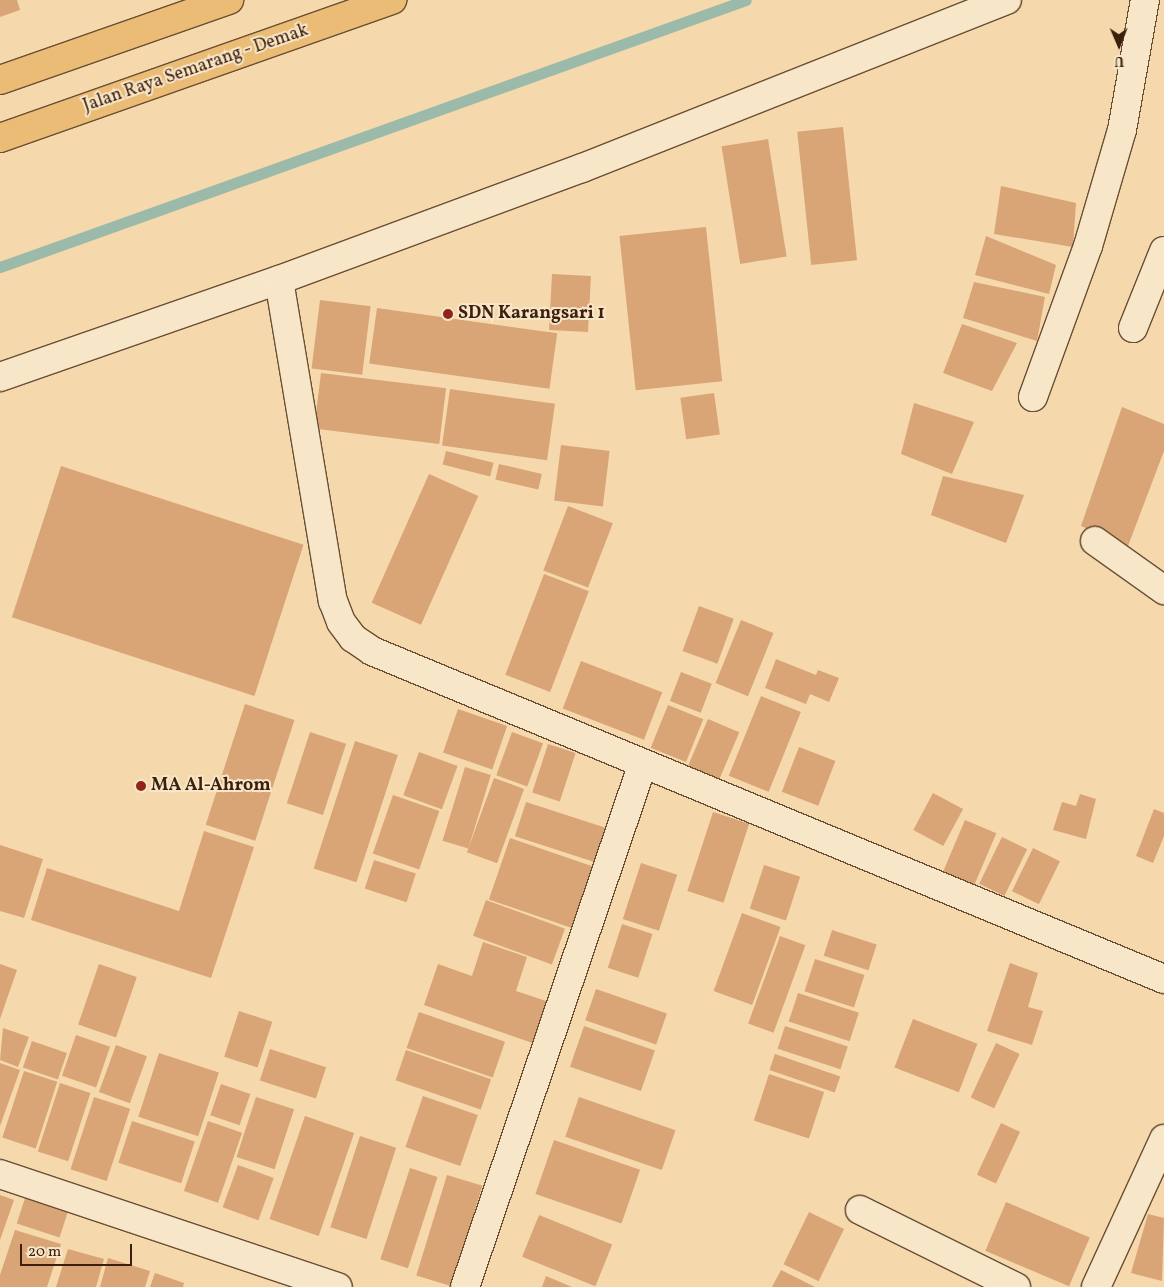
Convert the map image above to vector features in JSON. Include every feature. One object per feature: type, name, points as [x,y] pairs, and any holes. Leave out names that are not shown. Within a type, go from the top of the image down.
[{"type":"highway","points":[[0,80],[229,0]]},
{"type":"highway","name":"Jalan Raya Semarang - Demak","points":[[0,138],[392,0]]},
{"type":"street","points":[[0,377],[279,280],[582,168],[1007,0]]},
{"type":"street","points":[[1033,397],[1088,246],[1122,130],[1145,0]]},
{"type":"street","points":[[1133,328],[1164,251]]},
{"type":"street","points":[[279,280],[307,462],[333,601],[340,622],[353,638],[372,651],[1164,978]]},
{"type":"street","points":[[1095,541],[1164,590]]},
{"type":"street","points":[[465,1287],[643,763]]},
{"type":"street","points":[[1096,1287],[1164,1139]]},
{"type":"street","points":[[0,1174],[338,1287]]},
{"type":"street","points":[[860,1210],[1016,1287]]},
{"type":"building","points":[[0,0],[17,0],[20,10],[0,17]]},
{"type":"building","points":[[843,127],[857,260],[811,265],[797,132]]},
{"type":"building","points":[[768,139],[787,257],[740,264],[722,146]]},
{"type":"building","points":[[1001,186],[1076,203],[1073,247],[994,234]]},
{"type":"building","points":[[706,227],[722,381],[636,390],[619,236]]},
{"type":"building","points":[[986,236],[1056,265],[1049,294],[975,275]]},
{"type":"building","points":[[552,274],[591,276],[588,332],[549,330]]},
{"type":"building","points":[[974,282],[1045,297],[1037,341],[963,318]]},
{"type":"building","points":[[320,300],[371,306],[362,375],[312,368]]},
{"type":"building","points":[[377,308],[557,333],[549,389],[369,363]]},
{"type":"building","points":[[962,324],[1017,343],[992,391],[943,373]]},
{"type":"building","points":[[321,373],[446,388],[439,444],[314,429]]},
{"type":"building","points":[[450,389],[555,404],[547,460],[442,445]]},
{"type":"building","points":[[714,393],[720,435],[686,439],[680,398]]},
{"type":"building","points":[[914,403],[974,422],[952,474],[901,454]]},
{"type":"building","points":[[1122,407],[1164,424],[1164,451],[1128,546],[1081,526]]},
{"type":"building","points":[[561,445],[610,451],[603,507],[554,501]]},
{"type":"building","points":[[446,451],[494,463],[490,476],[443,465]]},
{"type":"building","points":[[499,464],[542,474],[538,489],[495,480]]},
{"type":"building","points":[[61,466],[304,545],[254,696],[12,617]]},
{"type":"building","points":[[429,474],[478,496],[421,625],[372,603]]},
{"type":"building","points":[[943,476],[1024,495],[1006,543],[931,515]]},
{"type":"building","points":[[568,506],[613,523],[588,588],[543,570]]},
{"type":"building","points":[[544,574],[589,591],[550,692],[505,675]]},
{"type":"building","points":[[699,606],[734,619],[717,664],[683,651]]},
{"type":"building","points":[[741,620],[773,633],[748,696],[716,683]]},
{"type":"building","points":[[776,659],[816,675],[818,670],[839,678],[829,702],[810,694],[806,704],[765,688]]},
{"type":"building","points":[[581,661],[662,692],[644,740],[563,709]]},
{"type":"building","points":[[681,672],[712,684],[701,713],[670,701]]},
{"type":"building","points":[[761,696],[801,712],[769,792],[729,776]]},
{"type":"building","points":[[245,704],[294,720],[255,841],[206,825]]},
{"type":"building","points":[[668,705],[703,719],[686,762],[651,748]]},
{"type":"building","points":[[458,709],[507,726],[492,769],[443,752]]},
{"type":"building","points":[[708,719],[739,732],[719,779],[688,766]]},
{"type":"building","points":[[310,732],[346,744],[323,815],[287,803]]},
{"type":"building","points":[[512,732],[543,743],[527,787],[496,775]]},
{"type":"building","points":[[355,741],[398,755],[356,882],[314,868]]},
{"type":"building","points":[[548,744],[576,753],[560,801],[532,793]]},
{"type":"building","points":[[799,747],[835,761],[818,806],[782,792]]},
{"type":"building","points":[[419,752],[458,766],[442,809],[403,795]]},
{"type":"building","points":[[465,767],[491,775],[468,849],[442,841]]},
{"type":"building","points":[[494,778],[524,789],[497,863],[467,852]]},
{"type":"building","points":[[933,793],[963,809],[943,846],[913,830]]},
{"type":"building","points":[[1080,794],[1096,799],[1086,839],[1053,830],[1062,802],[1076,806]]},
{"type":"building","points":[[393,795],[439,811],[419,870],[373,854]]},
{"type":"building","points":[[526,802],[608,829],[597,863],[515,836]]},
{"type":"building","points":[[1154,809],[1164,813],[1164,836],[1153,863],[1136,856]]},
{"type":"building","points":[[713,812],[749,824],[723,903],[687,891]]},
{"type":"building","points":[[965,820],[996,833],[973,888],[942,874]]},
{"type":"building","points":[[204,831],[254,847],[211,978],[31,920],[47,868],[179,911]]},
{"type":"building","points":[[1002,837],[1027,849],[1004,896],[979,884]]},
{"type":"building","points":[[510,838],[592,866],[571,928],[489,899]]},
{"type":"building","points":[[0,845],[43,859],[24,918],[0,911]]},
{"type":"building","points":[[1033,848],[1060,861],[1039,904],[1012,891]]},
{"type":"building","points":[[374,860],[416,874],[407,902],[365,889]]},
{"type":"building","points":[[641,863],[677,875],[659,931],[623,919]]},
{"type":"building","points":[[764,865],[800,877],[786,920],[750,909]]},
{"type":"building","points":[[486,900],[565,929],[552,964],[473,936]]},
{"type":"building","points":[[742,913],[781,927],[752,1005],[714,991]]},
{"type":"building","points":[[622,924],[652,934],[638,978],[608,968]]},
{"type":"building","points":[[832,930],[877,945],[868,970],[824,956]]},
{"type":"building","points":[[780,936],[805,945],[774,1033],[748,1023]]},
{"type":"building","points":[[483,942],[527,957],[516,991],[555,1004],[541,1046],[424,1005],[438,964],[472,976]]},
{"type":"building","points":[[815,959],[864,975],[854,1007],[804,991]]},
{"type":"building","points":[[1010,963],[1038,973],[1028,1007],[1043,1011],[1032,1045],[987,1031]]},
{"type":"building","points":[[0,964],[17,970],[0,1019]]},
{"type":"building","points":[[99,964],[137,977],[116,1038],[78,1025]]},
{"type":"building","points":[[596,989],[667,1013],[656,1045],[585,1020]]},
{"type":"building","points":[[798,993],[859,1013],[850,1041],[789,1022]]},
{"type":"building","points":[[239,1011],[272,1022],[257,1067],[224,1057]]},
{"type":"building","points":[[419,1012],[505,1042],[493,1078],[407,1048]]},
{"type":"building","points":[[913,1019],[977,1044],[959,1092],[894,1068]]},
{"type":"building","points":[[584,1026],[655,1050],[641,1091],[570,1067]]},
{"type":"building","points":[[785,1026],[848,1046],[840,1069],[778,1049]]},
{"type":"building","points":[[3,1028],[29,1037],[18,1067],[0,1060]]},
{"type":"building","points":[[76,1035],[110,1047],[96,1087],[62,1076]]},
{"type":"building","points":[[32,1041],[67,1053],[58,1080],[23,1067]]},
{"type":"building","points":[[996,1043],[1020,1054],[994,1108],[971,1097]]},
{"type":"building","points":[[116,1045],[147,1056],[130,1103],[99,1092]]},
{"type":"building","points":[[270,1049],[326,1067],[316,1099],[260,1080]]},
{"type":"building","points":[[406,1050],[491,1079],[481,1110],[396,1080]]},
{"type":"building","points":[[159,1053],[219,1072],[198,1136],[138,1117]]},
{"type":"building","points":[[775,1054],[840,1076],[835,1093],[769,1070]]},
{"type":"building","points":[[0,1063],[20,1070],[0,1126]]},
{"type":"building","points":[[24,1071],[57,1082],[36,1148],[2,1138]]},
{"type":"building","points":[[769,1074],[824,1092],[809,1139],[754,1121]]},
{"type":"building","points":[[60,1083],[90,1093],[68,1161],[38,1151]]},
{"type":"building","points":[[221,1084],[250,1094],[240,1125],[210,1115]]},
{"type":"building","points":[[423,1096],[478,1115],[460,1166],[405,1147]]},
{"type":"building","points":[[94,1097],[130,1109],[107,1181],[71,1169]]},
{"type":"building","points":[[256,1097],[294,1109],[275,1169],[237,1157]]},
{"type":"building","points":[[579,1097],[675,1130],[662,1170],[565,1137]]},
{"type":"building","points":[[305,1116],[354,1133],[319,1236],[270,1219]]},
{"type":"building","points":[[132,1121],[195,1141],[181,1183],[118,1163]]},
{"type":"building","points":[[208,1121],[242,1133],[218,1203],[184,1191]]},
{"type":"building","points":[[1001,1123],[1020,1132],[996,1184],[977,1175]]},
{"type":"building","points":[[360,1136],[396,1148],[366,1239],[330,1227]]},
{"type":"building","points":[[554,1140],[640,1170],[621,1224],[535,1194]]},
{"type":"building","points":[[238,1165],[274,1178],[258,1220],[223,1207]]},
{"type":"building","points":[[410,1168],[438,1177],[408,1268],[380,1259]]},
{"type":"building","points":[[447,1175],[482,1186],[452,1286],[416,1275]]},
{"type":"building","points":[[0,1195],[14,1200],[0,1240]]},
{"type":"building","points":[[26,1195],[69,1209],[60,1237],[17,1224]]},
{"type":"building","points":[[1006,1202],[1090,1238],[1069,1286],[985,1251]]},
{"type":"building","points":[[809,1212],[844,1229],[819,1281],[784,1264]]},
{"type":"building","points":[[1148,1214],[1164,1218],[1162,1281],[1131,1273]]},
{"type":"building","points":[[539,1215],[612,1245],[595,1286],[522,1257]]},
{"type":"building","points":[[15,1230],[61,1244],[47,1287],[0,1287],[0,1275]]},
{"type":"building","points":[[68,1249],[104,1259],[96,1287],[56,1287]]},
{"type":"building","points":[[108,1258],[150,1271],[145,1287],[100,1287]]},
{"type":"building","points":[[781,1270],[815,1287],[772,1287]]},
{"type":"building","points":[[155,1273],[184,1283],[183,1287],[150,1287]]},
{"type":"building","points":[[546,1276],[572,1287],[542,1287]]},
{"type":"waterway","points":[[0,267],[746,0]]},
{"type":"place","name":"SDN Karangsari 1","points":[[448,314]]},
{"type":"place","name":"MA Al-Ahrom","points":[[141,786]]}]
